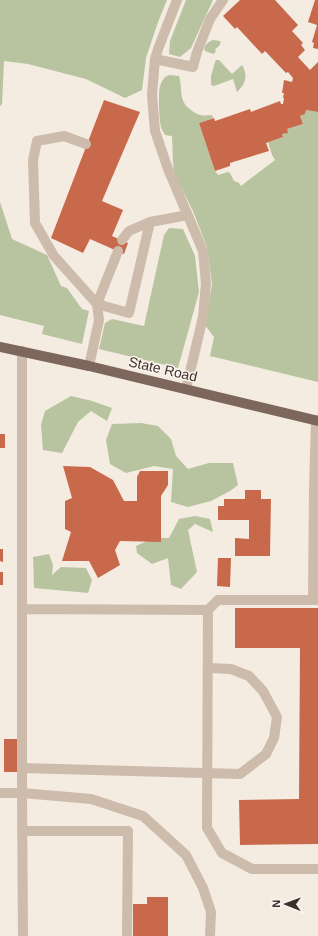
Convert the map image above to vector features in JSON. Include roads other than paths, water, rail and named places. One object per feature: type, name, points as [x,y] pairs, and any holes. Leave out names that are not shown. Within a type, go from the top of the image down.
[{"type":"main road","name":"State Road","points":[[0,347],[89,366],[317,420]]},
{"type":"street","points":[[177,0],[155,59],[152,95],[155,131],[168,169],[202,251],[206,284],[203,317],[186,389]]},
{"type":"street","points":[[155,59],[193,67],[197,52],[210,19],[222,0]]},
{"type":"street","points":[[86,144],[64,136],[37,140],[33,160],[36,223],[54,256],[97,304],[129,313],[150,222]]},
{"type":"street","points":[[122,240],[129,231],[150,222],[188,215]]},
{"type":"street","points":[[89,366],[99,320],[97,304],[118,252]]},
{"type":"street","points":[[22,351],[23,936]]},
{"type":"street","points":[[317,420],[314,490],[315,600],[218,600],[208,610],[207,828],[222,853],[252,869],[318,869]]},
{"type":"street","points":[[22,609],[208,610]]},
{"type":"street","points":[[22,768],[240,774],[266,754],[274,738],[277,717],[263,691],[249,676],[231,669],[208,668]]},
{"type":"street","points":[[0,793],[22,793],[91,799],[143,816],[186,855],[203,888],[211,912],[210,936]]},
{"type":"street","points":[[22,831],[128,831],[127,936]]}]
